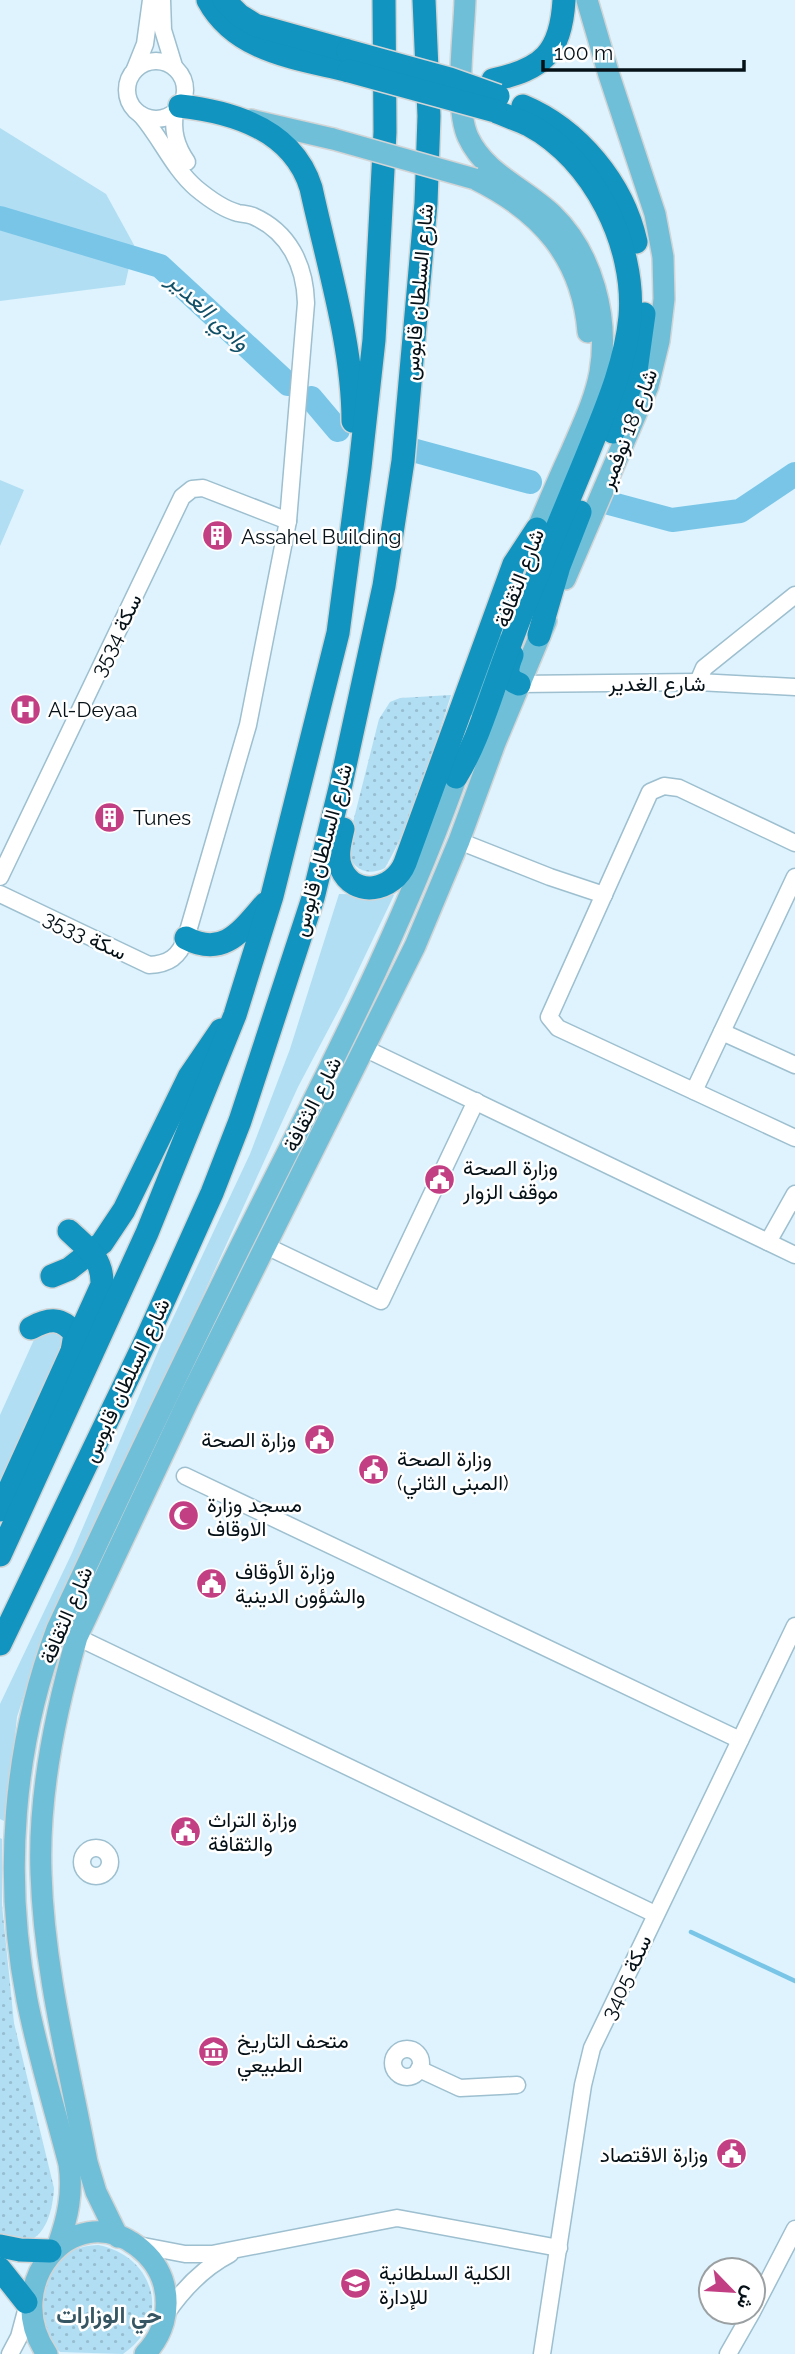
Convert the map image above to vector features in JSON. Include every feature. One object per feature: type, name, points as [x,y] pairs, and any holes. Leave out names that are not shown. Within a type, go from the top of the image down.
[{"type":"highway","points":[[208,0],[234,32],[276,53],[349,61],[450,79],[533,111],[557,124],[578,142],[596,162],[625,209],[635,236],[643,284],[642,338],[629,393],[564,555],[539,635]]},
{"type":"highway","points":[[225,0],[239,15],[255,25],[349,61],[495,96],[573,160],[605,204],[616,229],[624,256],[630,315],[620,366],[607,407],[526,602],[473,748],[456,777]]},
{"type":"highway","points":[[372,0],[385,132]]},
{"type":"highway","name":"شارع السلطان قابوس","points":[[0,1555],[147,1233],[235,1015],[272,896],[338,633],[374,340],[385,132],[384,0]]},
{"type":"highway","name":"شارع السلطان قابوس","points":[[0,1644],[146,1340],[212,1193],[240,1121],[313,898],[384,586],[403,461],[426,203],[429,116],[424,0]]},
{"type":"highway","points":[[495,96],[519,74],[534,68],[546,56],[563,22],[564,0]]},
{"type":"highway","points":[[178,109],[207,109],[239,117],[268,132],[299,160],[308,178],[345,342],[353,396],[354,439],[360,467]]},
{"type":"highway","points":[[341,784],[345,805],[339,849],[341,867],[357,885],[372,888],[387,885],[402,870],[514,564],[537,529]]},
{"type":"highway","points":[[519,684],[510,679],[508,668],[525,622],[526,602]]},
{"type":"highway","points":[[186,938],[205,945],[225,943],[242,931],[272,896]]},
{"type":"highway","points":[[52,1276],[69,1269],[102,1243],[124,1210],[195,1068],[213,1040],[235,1015]]},
{"type":"highway","points":[[0,1510],[102,1284],[103,1269],[92,1253],[69,1231]]},
{"type":"highway","points":[[31,1328],[43,1321],[57,1319],[68,1325],[75,1334],[72,1355]]},
{"type":"highway","points":[[0,2246],[20,2250],[54,2248]]},
{"type":"highway","points":[[0,2269],[26,2306]]},
{"type":"main road","name":"شارع الثقافة","points":[[26,2306],[33,2274],[54,2248],[67,2219],[72,2185],[27,2000],[21,1963],[13,1839],[34,1700],[44,1664],[57,1629],[168,1391],[358,1012],[402,914],[474,727],[503,616],[537,529],[590,408],[600,371],[602,334],[597,297],[585,262],[553,215],[490,167],[469,139],[461,113],[465,0]]},
{"type":"main road","name":"شارع 18 نوفمبر","points":[[519,684],[639,410],[655,361],[662,320],[663,257],[655,214],[587,0]]},
{"type":"main road","points":[[239,117],[333,139],[475,179],[509,196],[538,221],[560,247],[581,294],[588,326],[589,377],[583,412],[569,455]]},
{"type":"main road","name":"شارع الثقافة","points":[[167,2354],[164,2321],[166,2294],[162,2279],[145,2253],[125,2240],[96,2192],[87,2162],[48,1956],[41,1844],[49,1760],[57,1714],[77,1637],[264,1245],[415,946],[459,841],[519,684]]},
{"type":"main road","points":[[34,1700],[60,1647],[77,1637],[68,1624],[121,1491]]},
{"type":"main road","points":[[54,2248],[72,2238],[87,2234],[103,2234],[125,2240]]},
{"type":"main road","points":[[26,2306],[30,2326],[47,2354]]},
{"type":"main road","points":[[145,2354],[156,2340],[164,2321]]},
{"type":"street","points":[[151,0],[145,44],[127,83],[126,91],[131,105],[196,187],[234,212],[246,213]]},
{"type":"street","points":[[141,115],[155,119],[169,116],[184,100],[183,78],[174,66],[163,30],[162,0]]},
{"type":"street","points":[[134,71],[139,65],[153,60],[174,66]]},
{"type":"street","points":[[178,109],[176,140],[188,165],[212,189],[246,213],[265,222],[289,245],[301,266],[306,290],[288,521],[248,725],[186,938]]},
{"type":"street","name":"سكة 3534","points":[[0,877],[182,497],[192,489],[203,488],[288,521]]},
{"type":"street","points":[[698,682],[704,668],[795,596]]},
{"type":"street","name":"شارع الغدير","points":[[519,684],[698,682],[795,687]]},
{"type":"street","points":[[795,843],[679,789],[664,786],[650,792],[549,1017],[558,1028],[795,1138]]},
{"type":"street","points":[[459,841],[604,895]]},
{"type":"street","points":[[694,1091],[791,898],[795,877]]},
{"type":"street","name":"سكة 3533","points":[[0,894],[149,965],[172,960],[186,938]]},
{"type":"street","points":[[722,1032],[795,1065]]},
{"type":"street","points":[[364,1048],[795,1255]]},
{"type":"street","points":[[264,1245],[382,1301],[476,1101]]},
{"type":"street","points":[[768,1242],[795,1194]]},
{"type":"street","points":[[185,1476],[740,1740]]},
{"type":"street","name":"سكة 3405","points":[[542,2354],[583,2085],[592,2049],[795,1626]]},
{"type":"street","points":[[77,1637],[655,1914]]},
{"type":"street","points":[[419,2069],[460,2088],[517,2085]]},
{"type":"street","points":[[125,2240],[185,2254],[239,2250],[397,2218],[559,2248]]},
{"type":"street","points":[[767,2284],[795,2229]]},
{"type":"street","points":[[164,2321],[183,2292],[204,2270],[239,2250]]},
{"type":"street","points":[[10,2354],[19,2337],[26,2306]]},
{"type":"street","points":[[728,2354],[744,2326]]},
{"type":"shaded area","points":[[0,128],[106,194],[134,245],[125,285],[0,301]]},
{"type":"shaded area","points":[[0,480],[24,490],[0,546]]},
{"type":"shaded area","points":[[451,695],[422,783],[396,847],[385,868],[372,872],[361,870],[352,862],[346,850],[379,719],[390,702],[400,698]]},
{"type":"shaded area","points":[[339,894],[394,895],[344,1000],[298,1087],[32,1671],[17,1717],[6,1822],[0,1819],[0,1704],[72,1553],[165,1335],[250,1154],[290,1049]]},
{"type":"shaded area","points":[[42,1328],[63,1333],[65,1345],[0,1491],[0,1415],[37,1333]]},
{"type":"shaded area","points":[[0,1838],[2,1905],[14,2023],[54,2188],[50,2213],[43,2229],[31,2240],[22,2242],[0,2238]]},
{"type":"shaded area","points":[[98,2245],[117,2251],[133,2262],[144,2275],[151,2291],[152,2307],[148,2324],[139,2340],[123,2354],[60,2352],[40,2329],[38,2285],[69,2252]]},
{"type":"waterway","name":"وادي الغدير","points":[[0,218],[160,266],[288,384]]},
{"type":"waterway","name":"وادي الغدير","points":[[311,398],[338,430]]},
{"type":"waterway","name":"وادي الغدير","points":[[409,449],[530,482]]},
{"type":"waterway","name":"وادي الغدير","points":[[605,502],[672,520],[740,511],[795,474]]},
{"type":"waterway","points":[[691,1932],[795,1981]]},
{"type":"place","name":"Assahel Building","points":[[218,536]]},
{"type":"place","name":"Al-Deyaa","points":[[25,709]]},
{"type":"place","name":"Tunes","points":[[110,817]]},
{"type":"place","name":"وزارة الصحة موقف الزوار","points":[[440,1179]]},
{"type":"place","name":"وزارة الصحة","points":[[319,1439]]},
{"type":"place","name":"وزارة الصحة (المبنى الثاني)","points":[[374,1470]]},
{"type":"place","name":"مسجد وزارة الاوقاف","points":[[184,1516]]},
{"type":"place","name":"وزارة الأوقاف والشؤون الدينية","points":[[212,1583]]},
{"type":"place","name":"وزارة التراث والثقافة","points":[[185,1831]]},
{"type":"place","name":"متحف التاريخ الطبيعي","points":[[214,2052]]},
{"type":"place","name":"وزارة الاقتصاد","points":[[731,2154]]},
{"type":"place","name":"الكلية السلطانية للإدارة","points":[[356,2284]]},
{"type":"district","name":"حي الوزارات","points":[[109,2314]]}]
